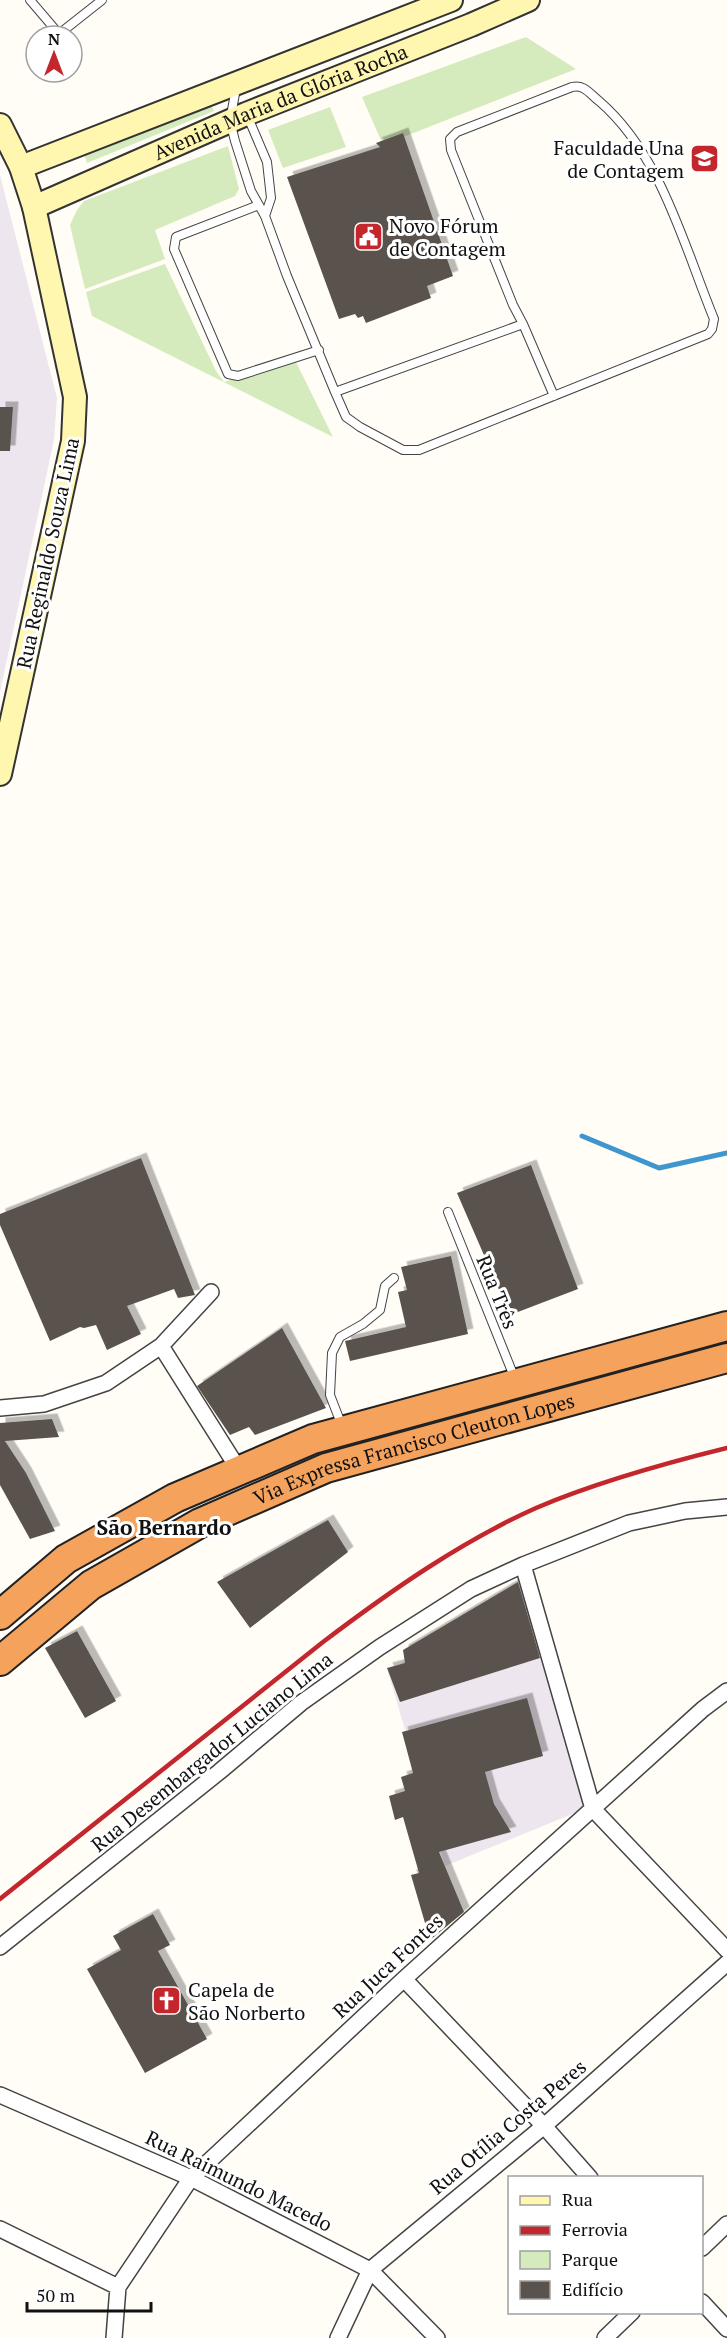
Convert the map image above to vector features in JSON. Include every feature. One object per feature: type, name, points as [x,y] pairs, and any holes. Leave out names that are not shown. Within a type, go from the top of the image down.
[{"type":"highway","name":"Via Expressa Francisco Cleuton Lopes","points":[[0,1615],[66,1559],[175,1498],[313,1439],[727,1326]]},
{"type":"highway","name":"Via Expressa Francisco Cleuton Lopes","points":[[0,1661],[91,1585],[200,1523],[326,1468],[727,1358]]},
{"type":"street","name":"Avenida Maria da Glória Rocha","points":[[21,167],[451,0]]},
{"type":"street","name":"Avenida Maria da Glória Rocha","points":[[34,207],[238,118],[528,0]]},
{"type":"street","name":"Rua Reginaldo Souza Lima","points":[[0,125],[21,167],[34,207],[75,397],[73,441],[0,774]]},
{"type":"street","points":[[0,1408],[44,1404],[106,1383],[161,1346],[211,1292]]},
{"type":"street","points":[[161,1346],[239,1470]]},
{"type":"street","name":"Rua Desembargador Luciano Lima","points":[[0,1947],[219,1772],[301,1703],[380,1647],[471,1589],[523,1565],[629,1523],[685,1511],[727,1507]]},
{"type":"street","points":[[523,1565],[592,1809],[727,1950]]},
{"type":"street","name":"Rua Juca Fontes","points":[[114,2338],[118,2287],[191,2178],[404,1979],[703,1709],[727,1691]]},
{"type":"street","name":"Rua Otília Costa Peres","points":[[338,2338],[370,2270],[544,2126],[727,1963]]},
{"type":"street","points":[[404,1979],[544,2126],[588,2176]]},
{"type":"street","name":"Rua Raimundo Macedo","points":[[0,2096],[191,2178],[370,2270],[436,2338]]},
{"type":"street","points":[[703,2247],[727,2224]]},
{"type":"street","points":[[0,2229],[118,2287]]},
{"type":"street","points":[[703,2303],[727,2329]]},
{"type":"street","points":[[605,2338],[631,2314]]},
{"type":"lane","points":[[30,0],[59,34],[102,0]]},
{"type":"lane","points":[[237,84],[238,118],[252,191],[265,216],[287,276],[346,417],[410,452],[419,450],[554,396],[708,334],[712,329],[714,319],[658,180],[637,142],[611,111],[583,87],[578,86],[457,132],[450,139],[451,150],[509,296],[554,396]]},
{"type":"lane","points":[[238,118],[267,162],[271,198],[265,216]]},
{"type":"lane","points":[[259,205],[176,237],[174,249],[228,374],[238,376],[319,350]]},
{"type":"lane","points":[[335,392],[523,324]]},
{"type":"lane","name":"Rua Três","points":[[448,1212],[516,1383]]},
{"type":"lane","points":[[343,1431],[330,1395],[332,1353],[340,1337],[363,1324],[380,1310],[385,1286],[393,1278]]},
{"type":"shaded area","points":[[0,175],[57,398],[54,440],[0,692]]},
{"type":"shaded area","points":[[525,1582],[587,1808],[445,1866],[388,1672]]},
{"type":"green space","points":[[526,37],[576,69],[383,145],[362,97]]},
{"type":"green space","points":[[210,102],[214,111],[87,163],[84,154]]},
{"type":"green space","points":[[330,107],[346,147],[283,168],[268,130]]},
{"type":"green space","points":[[228,146],[239,189],[235,196],[155,230],[165,259],[85,289],[70,225],[84,201]]},
{"type":"green space","points":[[165,264],[216,371],[224,382],[295,360],[333,437],[92,316],[86,292]]},
{"type":"building","points":[[403,133],[453,276],[427,286],[431,298],[366,323],[363,316],[358,318],[355,314],[339,319],[287,177],[380,147],[376,143]]},
{"type":"building","points":[[0,407],[13,407],[10,451],[0,451]]},
{"type":"building","points":[[141,1158],[195,1295],[178,1298],[174,1289],[127,1306],[141,1334],[107,1350],[96,1325],[80,1327],[50,1341],[0,1225],[0,1214]]},
{"type":"building","points":[[531,1165],[578,1289],[510,1315],[457,1193]]},
{"type":"building","points":[[451,1256],[468,1334],[350,1361],[345,1341],[406,1327],[398,1292],[407,1290],[401,1267]]},
{"type":"building","points":[[282,1328],[326,1408],[255,1435],[249,1427],[230,1435],[197,1386]]},
{"type":"building","points":[[52,1419],[59,1437],[5,1441],[26,1473],[55,1531],[30,1539],[0,1485],[0,1423]]},
{"type":"building","points":[[328,1520],[348,1552],[250,1628],[217,1582]]},
{"type":"building","points":[[518,1582],[540,1658],[400,1702],[387,1668],[405,1663],[403,1650]]},
{"type":"building","points":[[77,1631],[116,1701],[85,1718],[45,1648]]},
{"type":"building","points":[[527,1698],[543,1756],[485,1772],[494,1804],[511,1832],[439,1852],[464,1912],[430,1940],[411,1875],[419,1873],[403,1817],[395,1820],[389,1796],[405,1791],[401,1777],[413,1773],[402,1732]]},
{"type":"building","name":"Capela de São Norberto","points":[[153,1914],[170,1945],[158,1951],[207,2039],[145,2073],[87,1969],[121,1950],[113,1936]]},
{"type":"waterway","points":[[582,1136],[659,1168],[727,1153]]},
{"type":"railway","points":[[0,1899],[323,1642],[373,1605],[453,1552],[508,1521],[582,1490],[678,1460],[727,1448]]},
{"type":"place","name":"Faculdade Una de Contagem","points":[[705,159]]},
{"type":"place","name":"Novo Fórum de Contagem","points":[[368,237]]},
{"type":"place","name":"Capela de São Norberto","points":[[167,2001]]},
{"type":"district","name":"São Bernardo","points":[[164,1528]]}]
